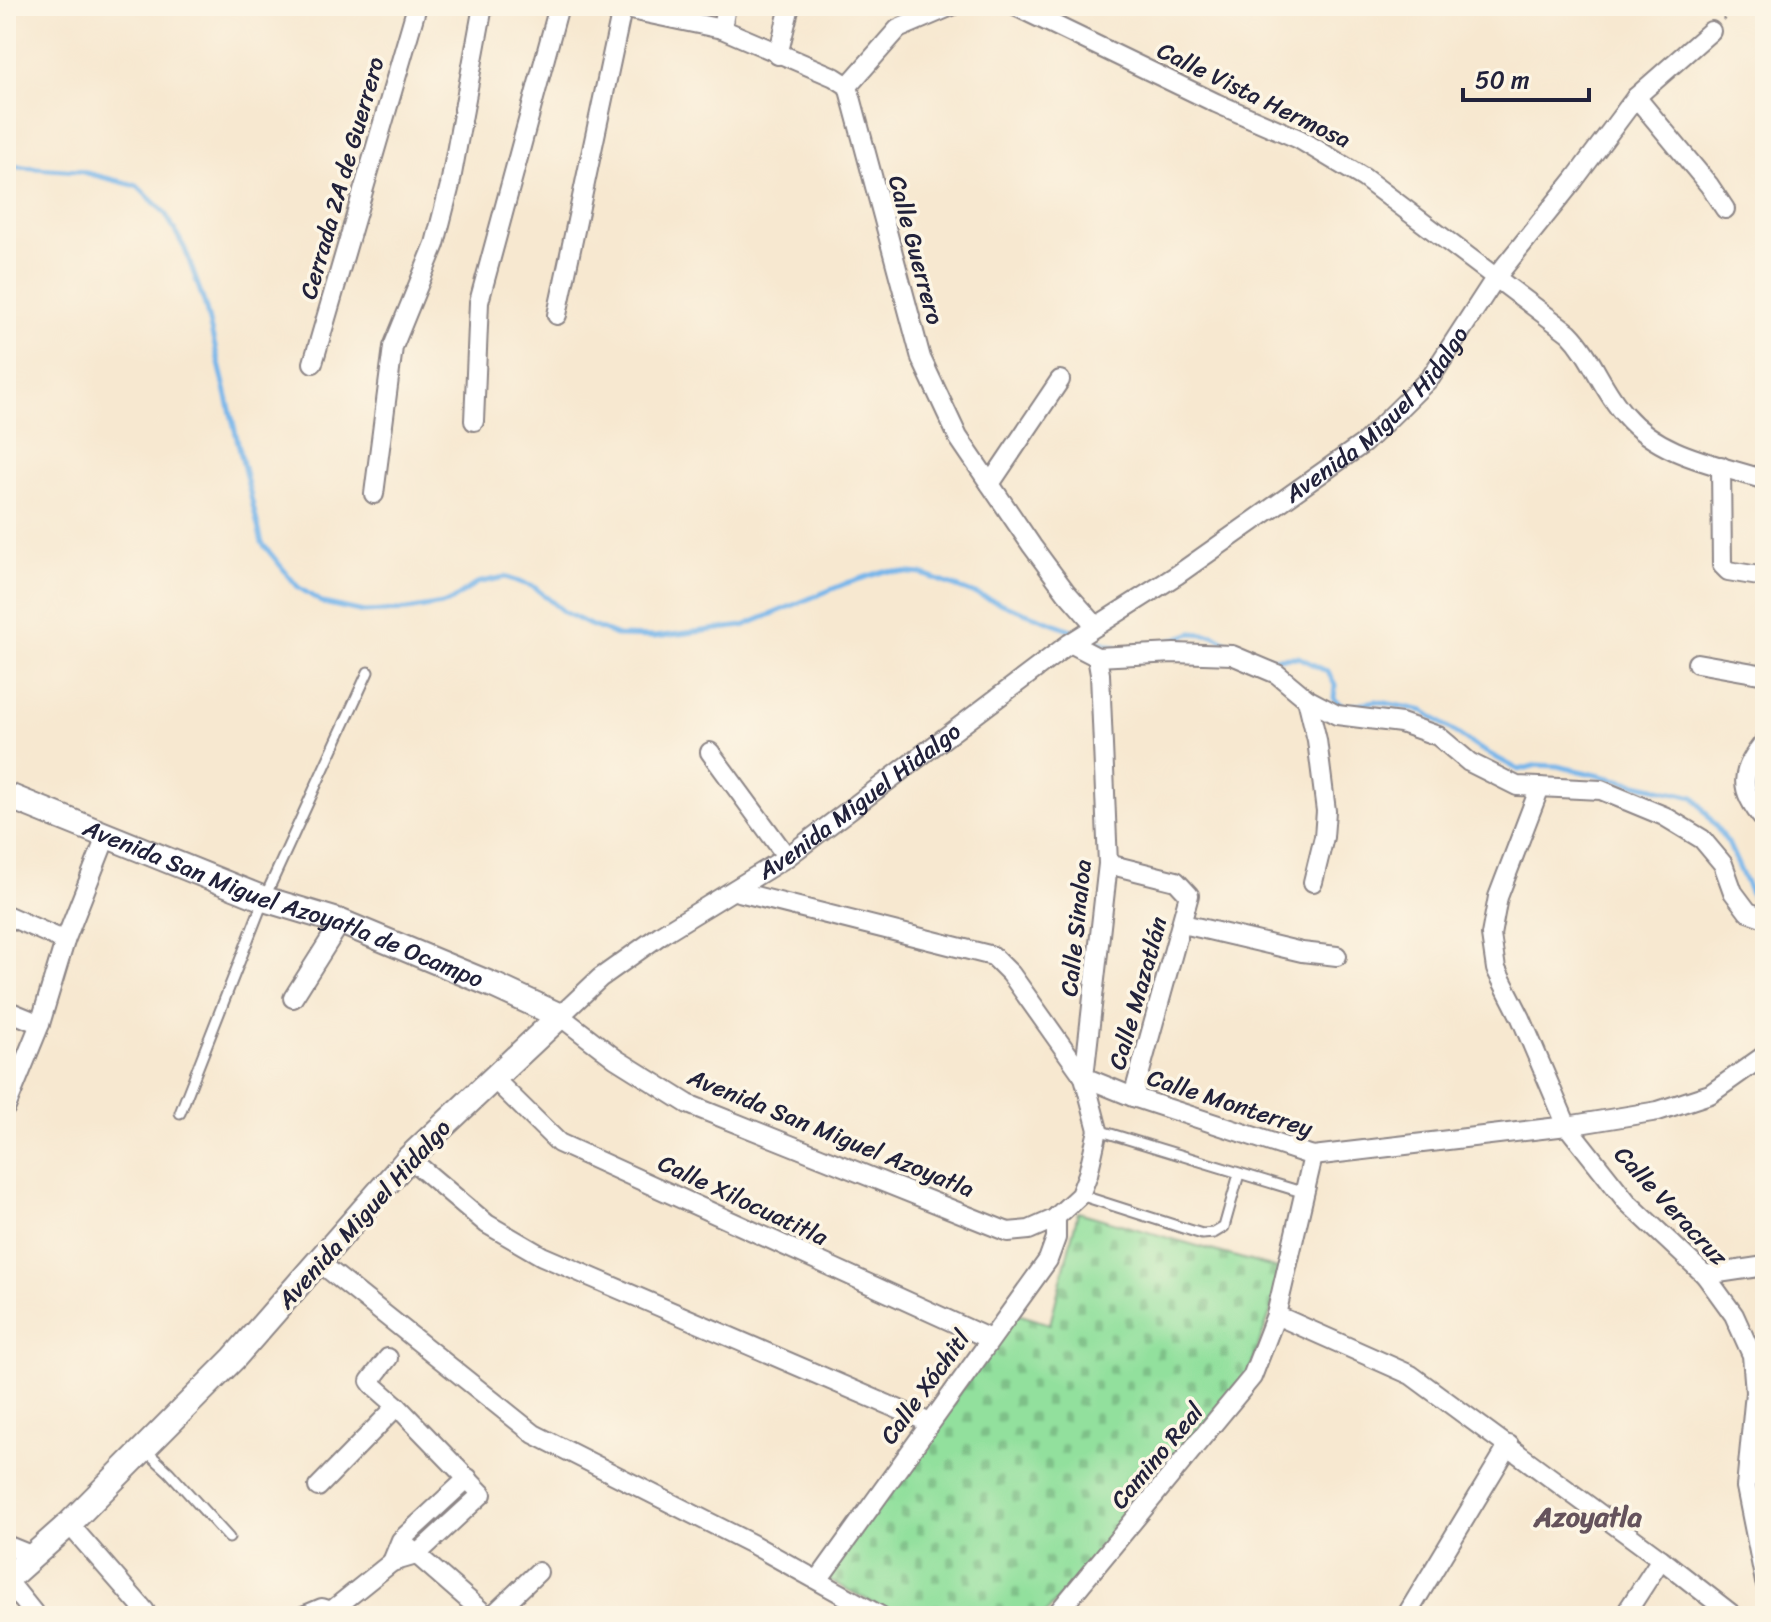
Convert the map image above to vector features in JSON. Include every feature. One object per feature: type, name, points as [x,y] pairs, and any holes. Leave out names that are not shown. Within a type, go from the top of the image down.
[{"type":"street","name":"Cerrada 2A de Guerrero","points":[[313,363],[417,6]]},
{"type":"street","points":[[374,494],[393,347],[439,229],[483,6]]},
{"type":"street","points":[[474,421],[479,302],[559,6]]},
{"type":"street","points":[[722,29],[726,6]]},
{"type":"street","points":[[778,55],[790,6]]},
{"type":"street","points":[[557,315],[617,7],[722,29],[834,77],[848,86],[898,29],[952,6]]},
{"type":"street","name":"Calle Vista Hermosa","points":[[1015,6],[1216,103],[1299,139],[1364,178],[1569,333],[1583,348],[1593,369],[1625,416],[1659,445],[1721,466]]},
{"type":"street","name":"Avenida Miguel Hidalgo","points":[[6,1580],[69,1524],[234,1358],[409,1158],[600,978],[662,934],[787,857],[1070,643],[1177,575],[1364,443],[1431,377],[1496,277],[1636,97],[1711,31]]},
{"type":"street","name":"Calle Guerrero","points":[[848,86],[921,358],[958,437],[1066,592],[1096,626]]},
{"type":"street","points":[[1636,97],[1709,185],[1725,209]]},
{"type":"street","points":[[990,484],[1060,380]]},
{"type":"street","points":[[1765,480],[1721,466],[1722,565],[1728,571],[1765,577]]},
{"type":"street","points":[[1070,643],[1097,657],[1174,653],[1232,655],[1277,674],[1307,699],[1337,715],[1401,723],[1438,736],[1469,762],[1517,786],[1601,790],[1664,816],[1702,839],[1723,864],[1733,892],[1748,912],[1765,918]]},
{"type":"street","name":"Calle Sinaloa","points":[[1080,1195],[1098,1130],[1084,1077],[1108,864],[1097,657]]},
{"type":"street","points":[[1697,663],[1765,675]]},
{"type":"street","points":[[1307,699],[1317,740],[1326,811],[1324,837],[1313,882]]},
{"type":"street","points":[[1765,741],[1751,757],[1743,779],[1750,804],[1765,821]]},
{"type":"street","points":[[710,752],[787,857]]},
{"type":"street","name":"Calle Veracruz","points":[[1540,787],[1498,897],[1491,935],[1496,969],[1530,1038],[1567,1126],[1627,1202],[1705,1275],[1734,1315],[1752,1355],[1755,1392],[1746,1487],[1765,1582]]},
{"type":"street","name":"Avenida San Miguel Azoyatla de Ocampo","points":[[6,795],[264,899],[341,922],[560,1016]]},
{"type":"street","points":[[6,1107],[40,1024],[65,941],[106,837]]},
{"type":"street","name":"Calle Mazatlán","points":[[1108,864],[1176,881],[1189,895],[1133,1097]]},
{"type":"street","points":[[735,891],[993,956],[1011,974],[1084,1077]]},
{"type":"street","points":[[6,915],[65,941]]},
{"type":"street","points":[[293,998],[341,922]]},
{"type":"street","points":[[1183,924],[1302,952],[1337,956]]},
{"type":"street","points":[[6,1010],[40,1024]]},
{"type":"street","name":"Avenida San Miguel Azoyatla","points":[[560,1016],[616,1059],[688,1104],[1008,1232],[1029,1230],[1055,1218]]},
{"type":"street","name":"Calle Monterrey","points":[[1084,1077],[1133,1097],[1313,1156],[1567,1126],[1658,1111],[1710,1094],[1765,1055]]},
{"type":"street","name":"Calle Xilocuatitla","points":[[494,1079],[559,1143],[990,1339]]},
{"type":"street","name":"Camino Real","points":[[1055,1616],[1252,1377],[1276,1315],[1313,1156]]},
{"type":"street","points":[[409,1158],[487,1224],[542,1256],[928,1422]]},
{"type":"street","points":[[1055,1218],[1080,1195]]},
{"type":"street","name":"Calle Xóchitl","points":[[818,1580],[928,1422],[1048,1260],[1056,1238],[1055,1218]]},
{"type":"street","points":[[319,1262],[534,1434],[818,1580],[881,1616]]},
{"type":"street","points":[[1705,1275],[1765,1266]]},
{"type":"street","points":[[1276,1315],[1411,1375],[1509,1445],[1734,1616]]},
{"type":"street","points":[[303,1616],[322,1608],[331,1614],[392,1562],[416,1555],[481,1497],[481,1492],[468,1478],[370,1381],[388,1358]]},
{"type":"street","points":[[318,1487],[397,1406]]},
{"type":"street","points":[[1406,1616],[1509,1445]]},
{"type":"street","points":[[392,1562],[401,1540],[468,1478]]},
{"type":"street","points":[[69,1524],[145,1611]]},
{"type":"street","points":[[401,1540],[489,1616],[538,1572]]},
{"type":"street","points":[[6,1545],[33,1556]]},
{"type":"street","points":[[1624,1616],[1661,1559]]},
{"type":"street","points":[[6,1580],[36,1616]]},
{"type":"lane","points":[[180,1113],[264,899],[368,672]]},
{"type":"lane","points":[[1098,1130],[1305,1193]]},
{"type":"lane","points":[[1080,1195],[1202,1234],[1214,1233],[1224,1227],[1239,1174]]},
{"type":"lane","points":[[144,1449],[229,1538]]},
{"type":"green space","points":[[1078,1212],[1285,1271],[1246,1381],[1237,1385],[1044,1616],[898,1616],[823,1577],[1017,1314],[1050,1324]]},
{"type":"waterway","points":[[6,166],[79,171],[137,186],[165,213],[185,249],[205,305],[262,543],[298,587],[323,603],[364,612],[407,610],[448,603],[477,583],[505,577],[534,587],[564,612],[590,625],[618,636],[655,637],[743,626],[847,583],[885,571],[922,574],[1077,632]]},
{"type":"waterway","points":[[1140,646],[1163,643],[1192,633],[1214,635],[1239,649],[1271,658],[1298,657],[1328,672],[1335,685],[1334,699],[1345,707],[1376,701],[1424,711],[1475,746],[1519,770],[1537,765],[1557,766],[1694,797],[1728,843],[1752,896],[1765,903]]},
{"type":"waterway","points":[[1090,637],[1118,648]]},
{"type":"district","name":"Azoyatla","points":[[1588,1516]]}]
